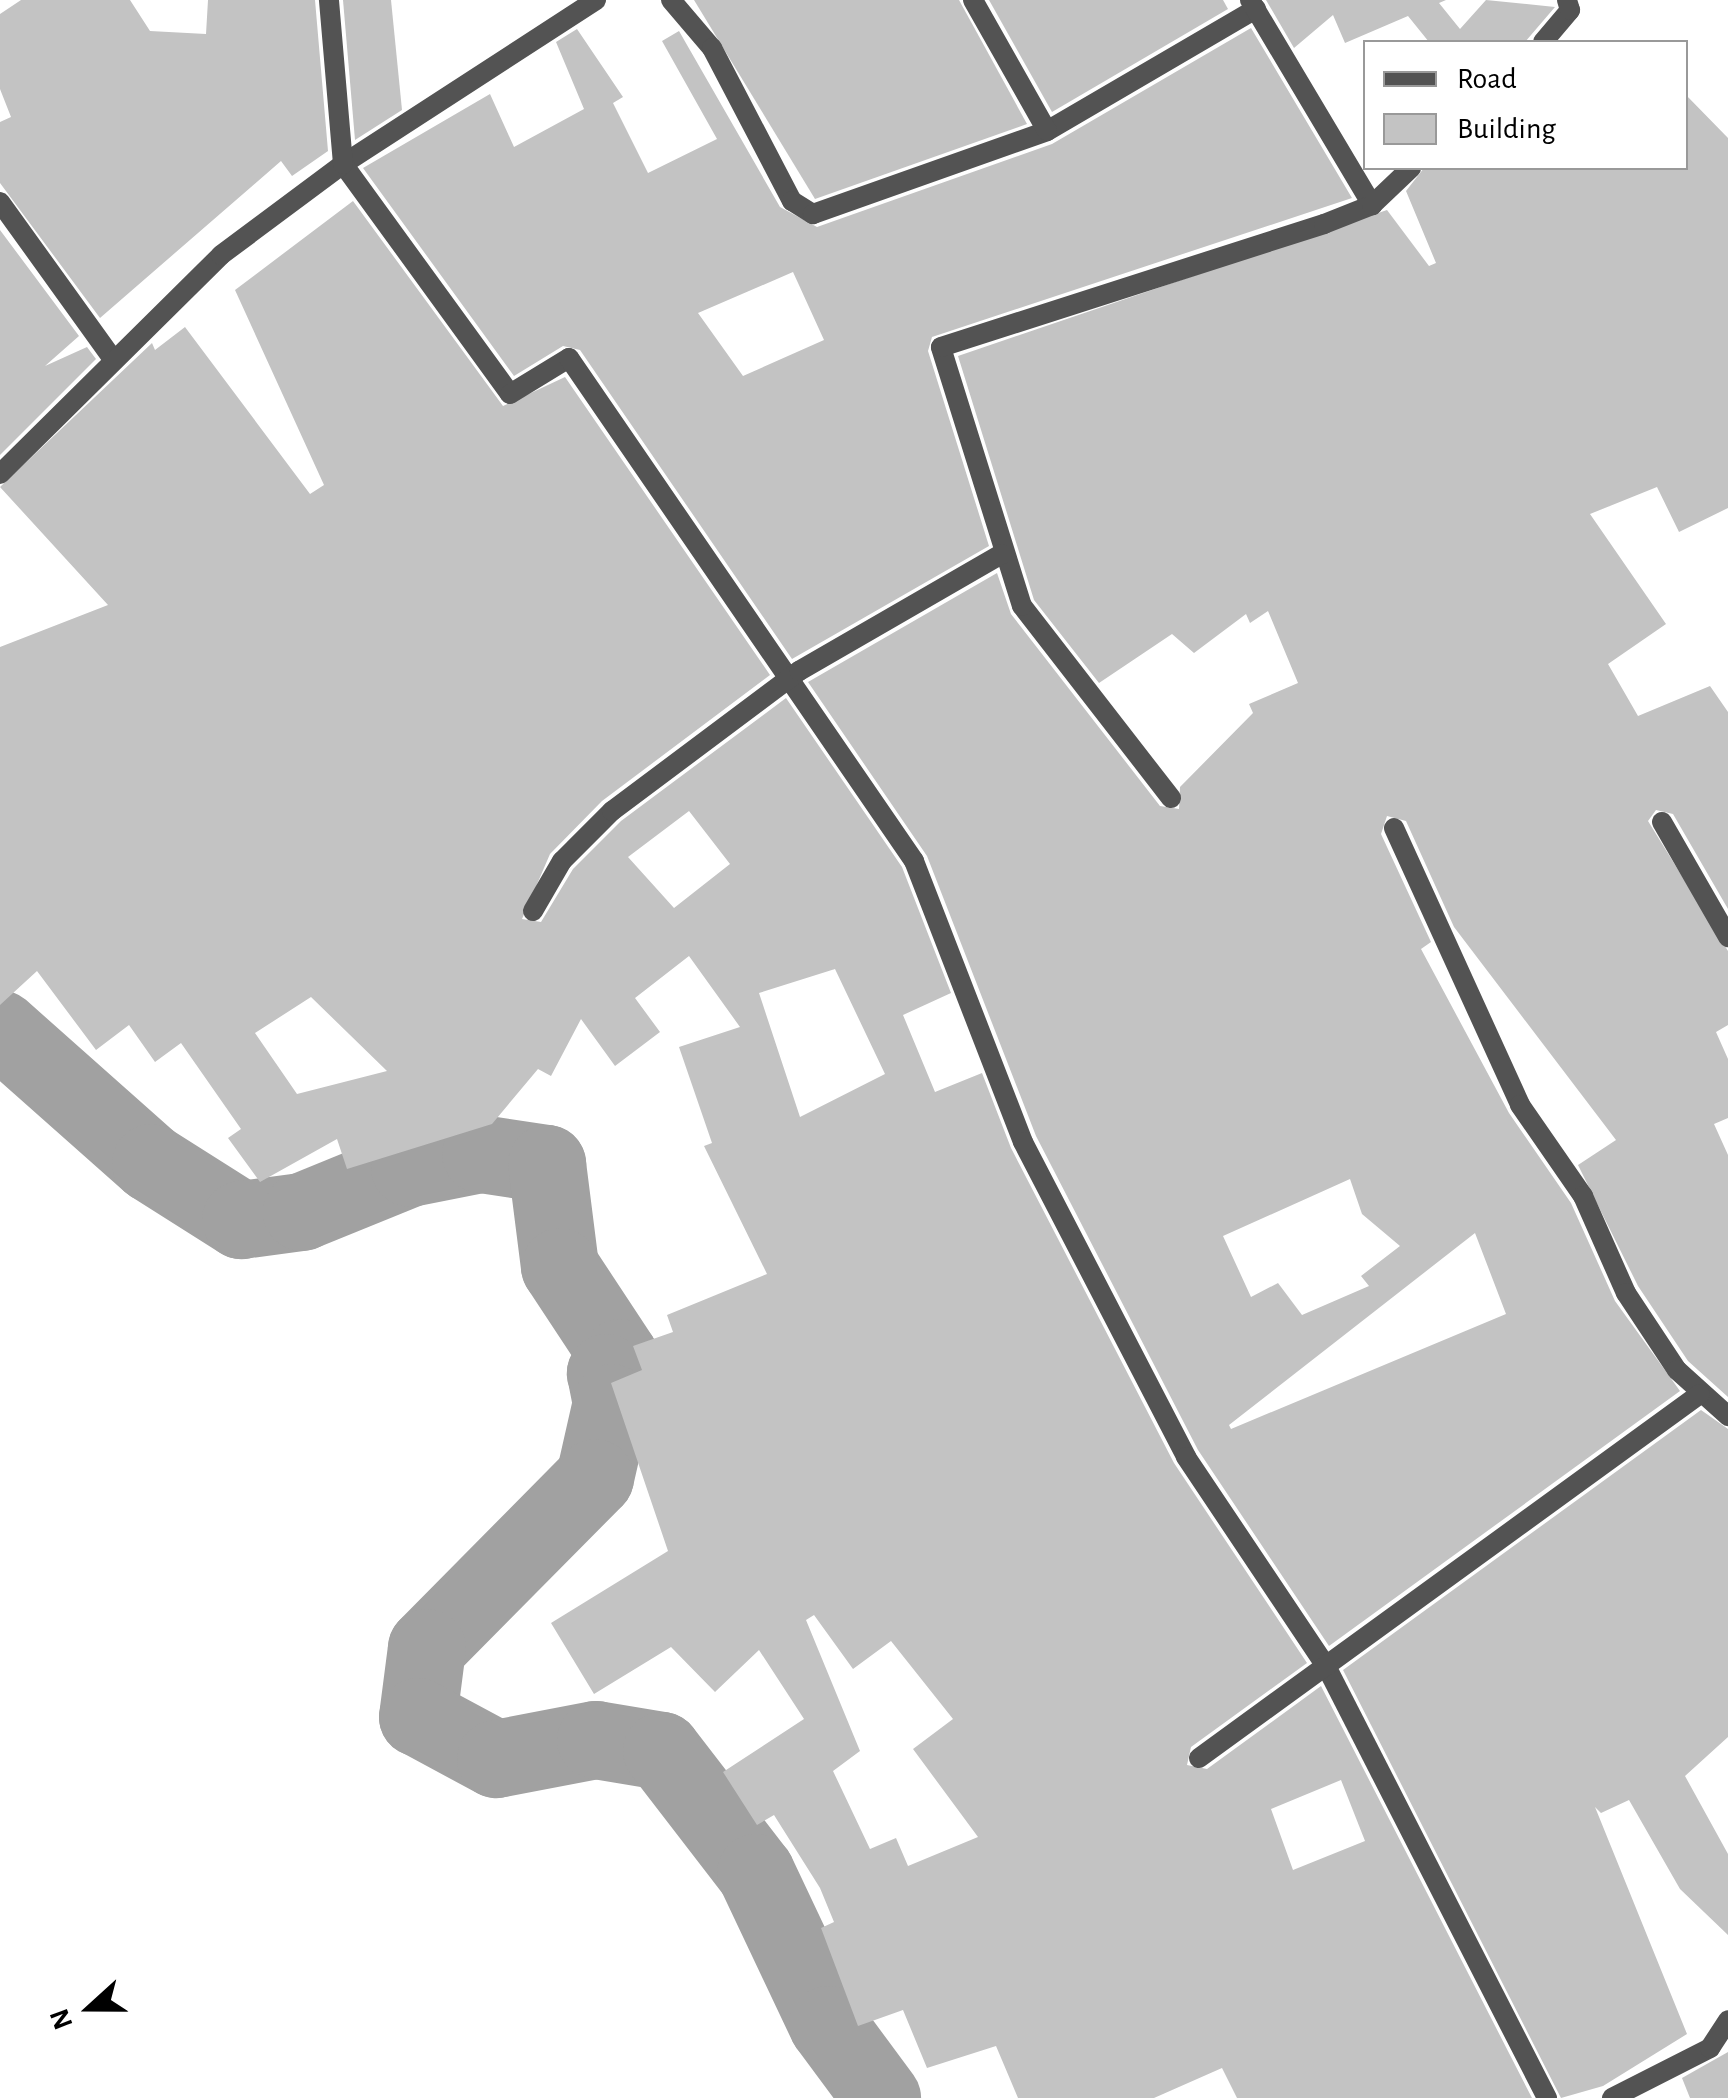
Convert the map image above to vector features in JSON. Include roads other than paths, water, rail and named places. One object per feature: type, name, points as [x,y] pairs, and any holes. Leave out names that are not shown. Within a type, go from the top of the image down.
[{"type":"street","points":[[329,0],[343,164],[510,394],[569,358],[914,861],[1022,1142],[1186,1457],[1328,1668],[1547,2098]]},
{"type":"street","points":[[0,474],[110,355],[343,164],[596,0]]},
{"type":"street","points":[[671,0],[730,78],[792,201],[813,214],[1047,131],[1253,4],[1372,204]]},
{"type":"street","points":[[973,0],[1047,131]]},
{"type":"street","points":[[1545,40],[1570,10],[1568,0]]},
{"type":"street","points":[[1172,798],[1022,606],[1002,554],[941,347],[1372,204],[1409,170]]},
{"type":"street","points":[[0,202],[110,355]]},
{"type":"street","points":[[533,911],[562,861],[612,811],[790,678],[1002,554]]},
{"type":"street","points":[[1662,822],[1728,936]]},
{"type":"street","points":[[1394,828],[1520,1105],[1583,1196],[1626,1293],[1700,1394],[1728,1416]]},
{"type":"street","points":[[1199,1758],[1328,1668],[1700,1394]]},
{"type":"street","points":[[1612,2098],[1710,2048],[1728,2020]]},
{"type":"waterway","points":[[0,1029],[151,1163],[241,1220],[302,1212],[410,1168],[481,1154],[547,1164],[560,1267],[620,1358],[606,1373],[612,1403],[595,1478],[427,1648],[418,1717],[496,1759],[596,1740],[662,1751],[756,1873],[828,2025],[882,2098]]}]
